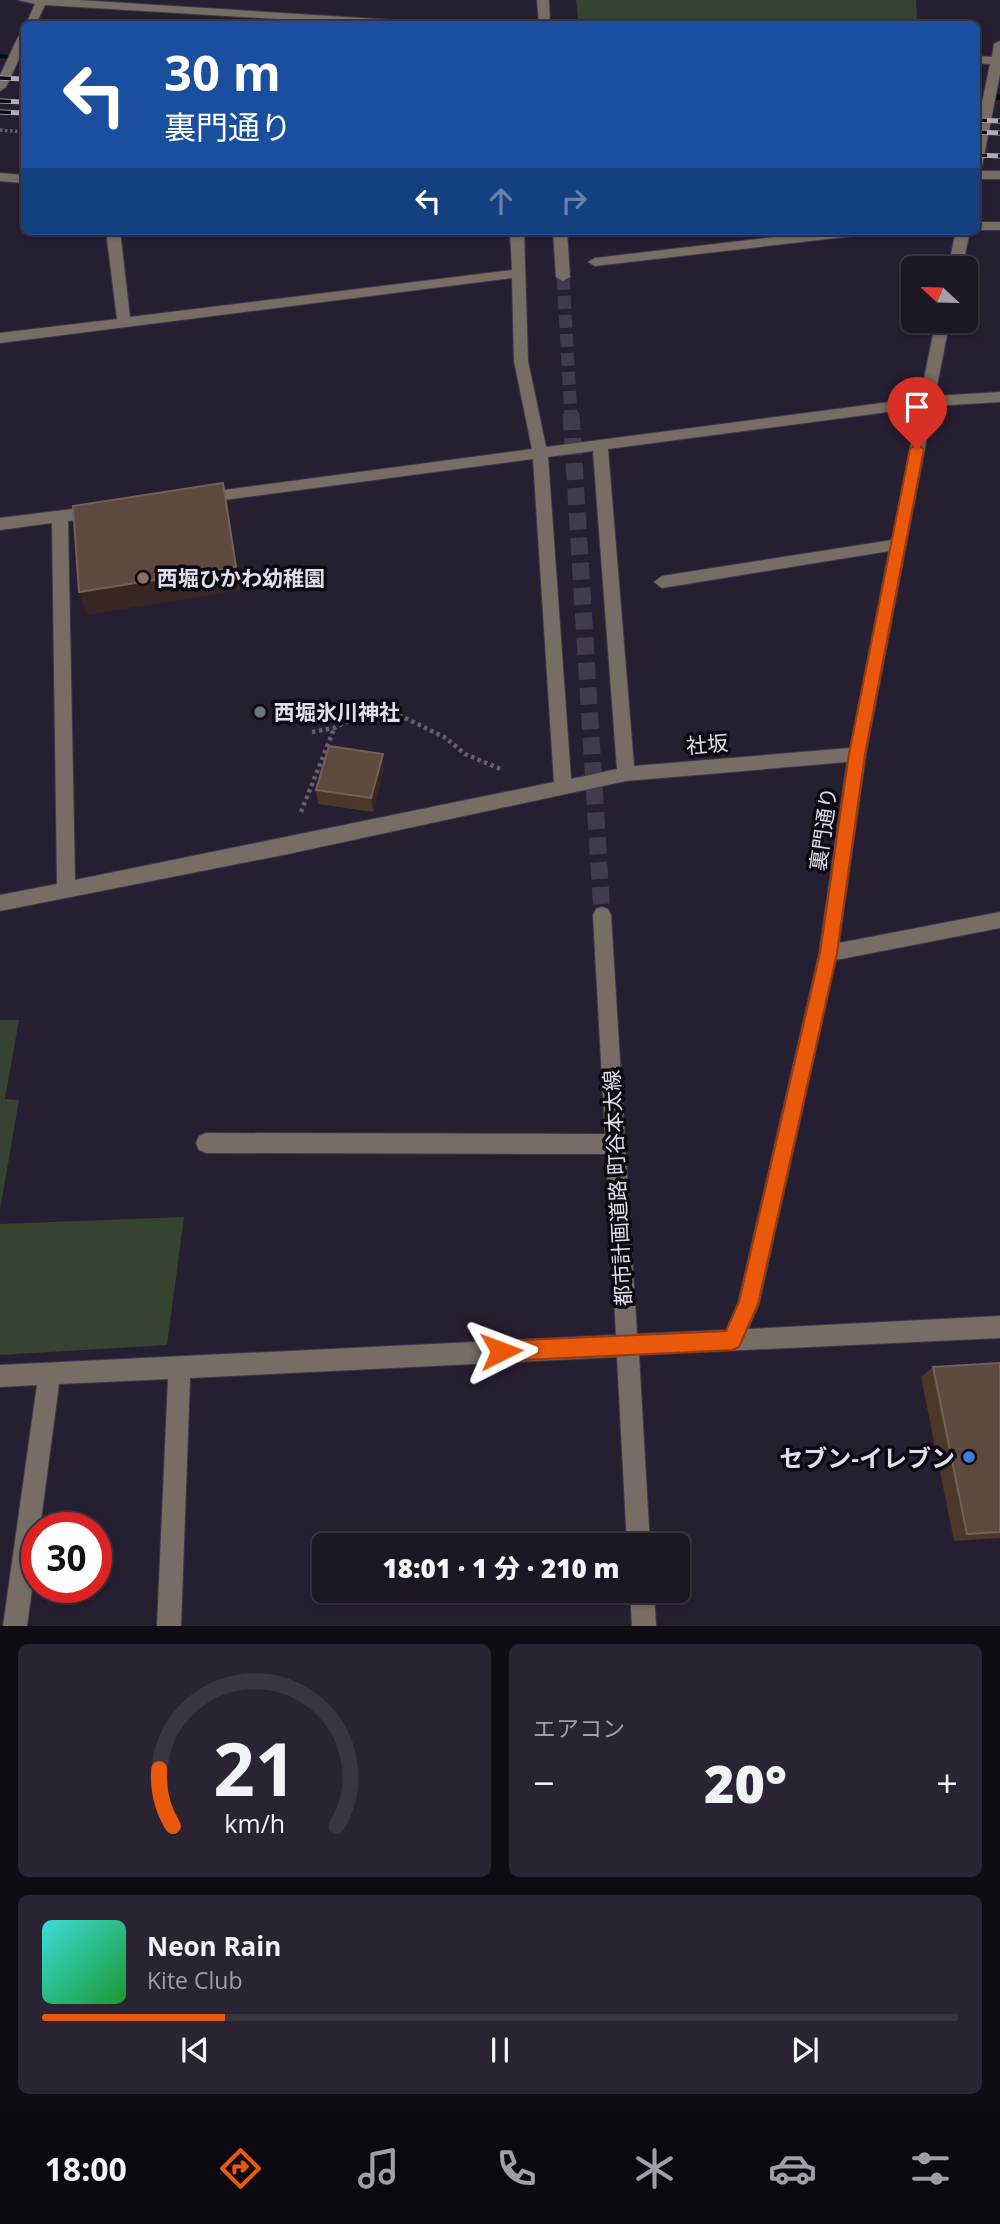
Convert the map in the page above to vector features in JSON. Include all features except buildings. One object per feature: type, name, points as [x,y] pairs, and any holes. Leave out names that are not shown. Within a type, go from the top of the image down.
[{"type":"street","points":[[24,0],[115,3],[368,21]]},
{"type":"street","points":[[543,0],[545,21]]},
{"type":"street","points":[[32,21],[42,1]]},
{"type":"street","points":[[0,87],[7,66],[21,44]]},
{"type":"street","points":[[980,147],[1000,44]]},
{"type":"street","points":[[980,59],[998,61]]},
{"type":"street","points":[[980,175],[1000,175]]},
{"type":"street","points":[[0,177],[21,179]]},
{"type":"street","points":[[980,226],[1000,226]]},
{"type":"street","points":[[113,235],[124,323]]},
{"type":"street","points":[[517,235],[521,361],[540,453],[563,787]]},
{"type":"street","points":[[560,235],[563,277]]},
{"type":"street","points":[[595,262],[828,235]]},
{"type":"street","points":[[958,256],[962,235]]},
{"type":"street","points":[[0,338],[519,273]]},
{"type":"street","name":"裏門通り","points":[[732,1340],[748,1304],[828,953],[857,754],[940,333]]},
{"type":"street","points":[[183,500],[926,402],[1000,397]]},
{"type":"street","points":[[600,444],[626,774]]},
{"type":"street","points":[[0,524],[115,509]]},
{"type":"street","points":[[60,517],[66,889]]},
{"type":"street","points":[[662,582],[900,544]]},
{"type":"street","name":"社坂","points":[[0,903],[288,846],[626,774],[857,754]]},
{"type":"street","name":"都市計画道路 町谷本太線","points":[[602,915],[638,1533]]},
{"type":"street","points":[[828,953],[1000,920]]},
{"type":"street","points":[[206,1143],[616,1144]]},
{"type":"street","points":[[0,1376],[1000,1327]]},
{"type":"street","points":[[169,1626],[178,1367]]},
{"type":"street","points":[[15,1626],[50,1373]]},
{"type":"street","points":[[643,1603],[644,1626]]},
{"type":"path","points":[[0,130],[21,132]]},
{"type":"path","points":[[288,846],[334,729],[345,720],[365,713],[395,713],[446,738],[465,754],[509,772]]},
{"type":"path","points":[[312,732],[334,729]]},
{"type":"green space","points":[[576,0],[916,0],[917,21],[579,21]]},
{"type":"green space","points":[[0,1020],[19,1020],[5,1099],[19,1100],[0,1210]]},
{"type":"green space","points":[[184,1217],[167,1345],[0,1355],[0,1224]]},
{"type":"waterway","points":[[0,56],[21,58]]},
{"type":"waterway","points":[[980,97],[1000,97]]},
{"type":"tunnel","points":[[563,277],[571,415]]},
{"type":"tunnel","points":[[571,413],[602,915]]},
{"type":"railway","points":[[0,78],[21,79]]},
{"type":"railway","points":[[0,101],[21,102]]},
{"type":"railway","points":[[0,112],[21,113]]},
{"type":"railway","points":[[980,120],[1000,121]]},
{"type":"railway","points":[[980,132],[1000,133]]},
{"type":"railway","points":[[980,155],[1000,156]]},
{"type":"place","name":"西堀ひかわ幼稚園","points":[[143,578]]},
{"type":"place","name":"西堀氷川神社","points":[[260,712]]},
{"type":"place","name":"セブン-イレブン","points":[[969,1457]]},
{"type":"route","points":[[501,1351],[732,1340],[748,1304],[828,953],[857,754],[917,449]]}]
